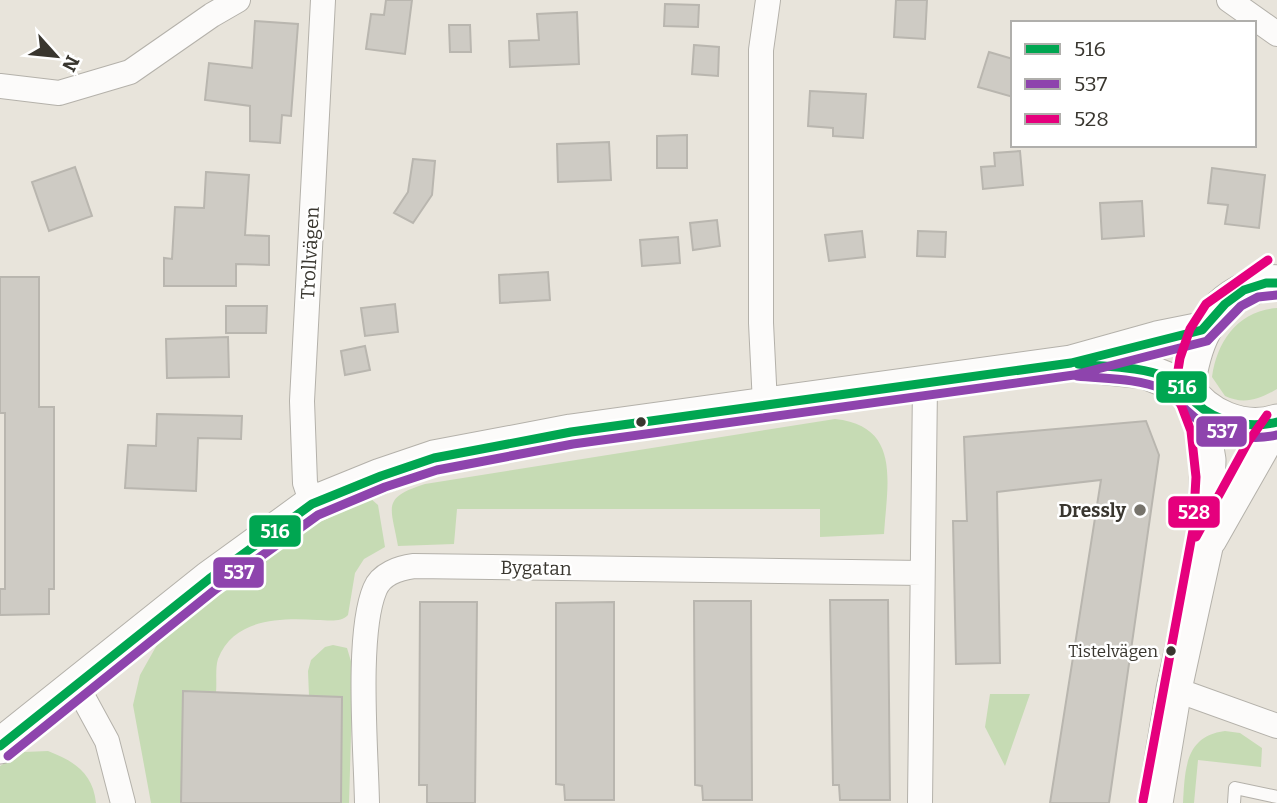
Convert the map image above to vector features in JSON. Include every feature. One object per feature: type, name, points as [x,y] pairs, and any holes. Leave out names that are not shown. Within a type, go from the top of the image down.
[{"type":"street","points":[[0,86],[59,93],[130,72],[238,0]]},
{"type":"street","name":"Trollvägen","points":[[312,504],[305,483],[302,401],[323,0]]},
{"type":"street","points":[[765,404],[761,323],[761,50],[768,0]]},
{"type":"street","points":[[1229,0],[1277,34]]},
{"type":"street","points":[[1156,803],[1174,689],[1205,547],[1208,460],[1193,397],[1194,347],[1215,312],[1234,296],[1273,277]]},
{"type":"street","points":[[0,746],[209,579],[312,504],[434,458],[570,432],[1071,363],[1157,339],[1202,330]]},
{"type":"street","points":[[1071,363],[1145,371],[1193,397],[1226,420],[1251,426],[1276,423]]},
{"type":"street","points":[[920,803],[925,385]]},
{"type":"street","points":[[1205,547],[1276,423]]},
{"type":"street","name":"Bygatan","points":[[367,803],[365,636],[375,587],[395,568],[414,566],[922,573]]},
{"type":"street","points":[[77,686],[107,741],[123,803]]},
{"type":"street","points":[[1174,689],[1277,726]]},
{"type":"lane","points":[[1234,803],[1235,788],[1277,797]]},
{"type":"green space","points":[[1277,308],[1277,389],[1252,400],[1225,396],[1212,377],[1224,340],[1251,315]]},
{"type":"green space","points":[[835,419],[856,424],[871,433],[881,445],[886,460],[887,477],[884,534],[820,537],[820,509],[457,509],[454,544],[398,546],[392,505],[401,494],[425,484]]},
{"type":"green space","points":[[370,498],[378,505],[385,547],[364,559],[355,573],[348,615],[334,621],[288,619],[260,623],[235,635],[225,645],[218,659],[216,692],[183,691],[181,803],[151,803],[133,705],[140,675],[158,643],[274,549],[314,525]]},
{"type":"green space","points":[[333,645],[347,648],[353,668],[349,803],[341,803],[342,697],[309,696],[308,671],[311,660],[325,647]]},
{"type":"green space","points":[[990,694],[1030,694],[1005,766],[985,727]]},
{"type":"green space","points":[[1225,731],[1240,733],[1262,748],[1261,767],[1198,760],[1194,803],[1183,803],[1187,767],[1195,747],[1212,734]]},
{"type":"green space","points":[[48,751],[81,769],[91,784],[96,803],[0,803],[0,766],[24,752]]},
{"type":"building","points":[[386,0],[412,0],[405,54],[366,49],[371,14],[384,15]]},
{"type":"building","points":[[896,0],[927,0],[925,39],[894,37]]},
{"type":"building","points":[[665,4],[699,5],[698,27],[664,26]]},
{"type":"building","points":[[577,12],[579,64],[510,67],[509,41],[539,40],[537,14]]},
{"type":"building","points":[[255,21],[298,24],[291,116],[282,115],[280,143],[250,141],[250,106],[205,100],[209,63],[252,68]]},
{"type":"building","points":[[449,25],[470,25],[471,52],[450,52]]},
{"type":"building","points":[[694,45],[719,47],[718,76],[692,74]]},
{"type":"building","points":[[989,52],[1011,58],[1011,96],[978,87]]},
{"type":"building","points":[[810,91],[866,94],[863,138],[833,136],[833,128],[808,126]]},
{"type":"building","points":[[687,135],[687,168],[657,168],[657,136]]},
{"type":"building","points":[[609,142],[611,180],[558,182],[557,144]]},
{"type":"building","points":[[1020,151],[1023,185],[983,189],[981,167],[995,166],[994,153]]},
{"type":"building","points":[[413,159],[435,161],[432,195],[413,223],[394,213],[408,192]]},
{"type":"building","points":[[75,167],[92,216],[49,231],[32,182]]},
{"type":"building","points":[[1212,168],[1265,175],[1259,228],[1225,224],[1228,205],[1208,203]]},
{"type":"building","points":[[206,172],[249,175],[245,235],[269,236],[269,265],[236,264],[236,286],[164,286],[164,258],[172,259],[175,207],[204,208]]},
{"type":"building","points":[[1142,201],[1144,236],[1102,239],[1100,203]]},
{"type":"building","points":[[717,220],[720,246],[693,250],[690,223]]},
{"type":"building","points":[[862,231],[865,257],[829,261],[825,235]]},
{"type":"building","points":[[918,231],[946,232],[945,257],[917,256]]},
{"type":"building","points":[[678,237],[680,263],[642,266],[640,240]]},
{"type":"building","points":[[548,272],[550,300],[500,303],[499,275]]},
{"type":"building","points":[[0,277],[39,277],[39,407],[54,407],[54,589],[49,589],[49,614],[0,615],[0,589],[5,589],[5,413],[0,413]]},
{"type":"building","points":[[395,304],[398,332],[365,336],[361,308]]},
{"type":"building","points":[[226,306],[267,306],[266,333],[226,333]]},
{"type":"building","points":[[228,337],[229,377],[167,378],[166,339]]},
{"type":"building","points":[[365,346],[370,370],[345,375],[341,351]]},
{"type":"building","points":[[157,414],[242,416],[241,439],[198,438],[196,491],[125,488],[128,445],[156,446]]},
{"type":"building","points":[[1146,421],[1159,455],[1109,803],[1050,803],[1101,480],[997,492],[1000,663],[956,664],[953,521],[967,521],[964,437]]},
{"type":"building","points":[[830,600],[888,600],[890,800],[840,800],[839,785],[833,785]]},
{"type":"building","points":[[694,601],[751,601],[752,800],[703,800],[702,786],[695,785]]},
{"type":"building","points":[[420,602],[477,602],[475,803],[427,803],[427,785],[419,785]]},
{"type":"building","points":[[614,602],[614,800],[565,800],[564,785],[556,784],[556,603]]},
{"type":"building","points":[[183,691],[342,697],[341,803],[181,803]]},
{"type":"transit line","name":"528","points":[[1143,801],[1193,530],[1196,477],[1191,431],[1175,389],[1180,358],[1190,329],[1206,304],[1268,260]]},
{"type":"transit line","name":"516","points":[[0,746],[209,579],[312,504],[381,476],[434,458],[571,432],[1071,363],[1202,330],[1225,304],[1244,290],[1266,283],[1277,283]]},
{"type":"transit line","name":"537","points":[[8,756],[216,589],[318,515],[385,487],[437,470],[573,444],[1074,375],[1207,341],[1241,306],[1258,297],[1277,295]]},
{"type":"transit line","name":"516","points":[[1078,364],[1158,374],[1181,386],[1204,410],[1234,423],[1256,425],[1277,422]]},
{"type":"transit line","name":"537","points":[[1077,376],[1153,385],[1173,396],[1195,418],[1228,434],[1253,437],[1277,435]]},
{"type":"transit line","name":"528","points":[[1196,537],[1248,442],[1267,415]]},
{"type":"place","name":"Dressly","points":[[1140,510]]},
{"type":"place","name":"Tistelvägen","points":[[1171,651]]}]
